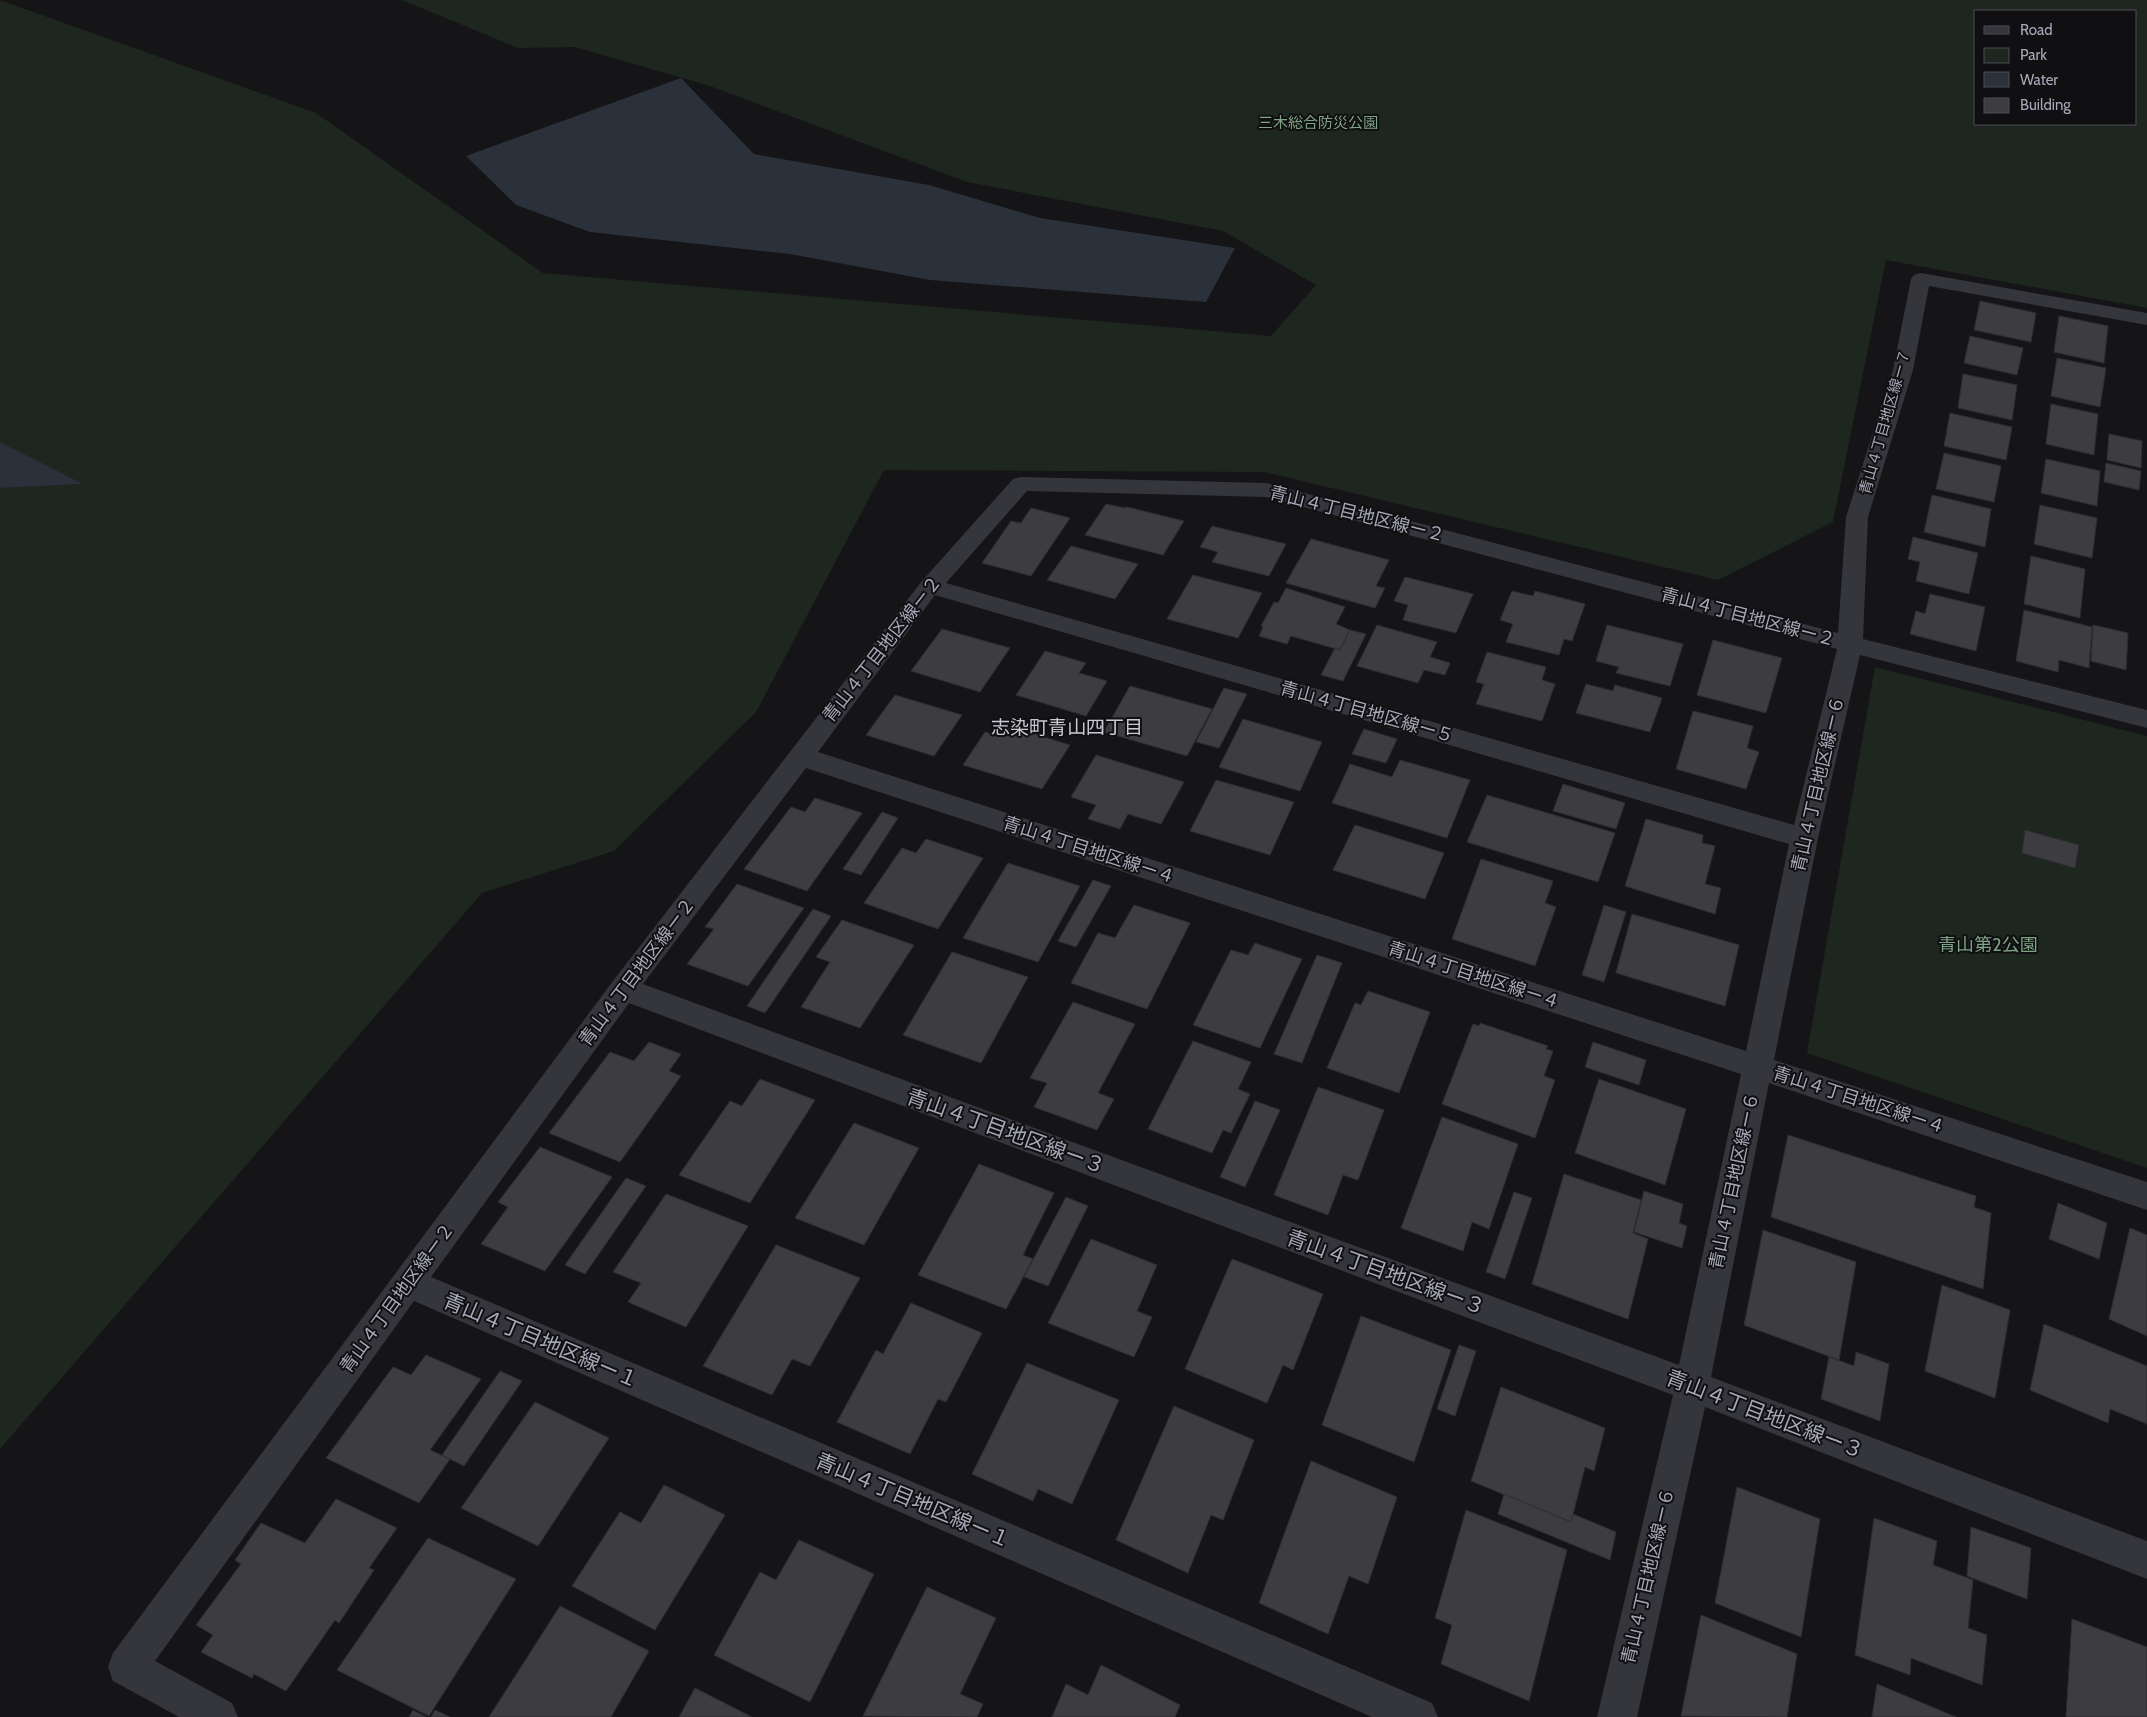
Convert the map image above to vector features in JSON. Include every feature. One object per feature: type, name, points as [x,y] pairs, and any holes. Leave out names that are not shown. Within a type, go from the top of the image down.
[{"type":"street","name":"青山４丁目地区線ー７","points":[[1850,644],[1857,517],[1903,370],[1921,279],[2147,319]]},
{"type":"street","name":"青山４丁目地区線ー２","points":[[218,1717],[127,1667],[623,989],[930,586],[1021,484],[1266,490],[1850,644],[2147,719]]},
{"type":"street","name":"青山４丁目地区線ー５","points":[[930,586],[1804,838]]},
{"type":"street","name":"青山４丁目地区線ー６","points":[[1617,1717],[1692,1386],[1804,838],[1850,644]]},
{"type":"street","name":"青山４丁目地区線ー４","points":[[800,756],[1758,1067],[2147,1196]]},
{"type":"street","name":"青山４丁目地区線ー３","points":[[623,989],[1692,1386],[2147,1560]]},
{"type":"street","name":"青山４丁目地区線ー１","points":[[408,1283],[1418,1717]]},
{"type":"green space","name":"三木総合防災公園","points":[[0,0],[316,113],[543,273],[1271,336],[1316,285],[1223,231],[967,182],[710,86],[575,47],[518,48],[402,0],[2147,0],[2147,308],[1886,260],[1833,522],[1718,580],[1264,472],[884,470],[756,712],[614,851],[482,893],[0,1449],[0,488],[82,484],[0,442]]},
{"type":"green space","name":"青山第2公園","points":[[1875,667],[2147,736],[2147,1168],[1807,1053]]},
{"type":"water","points":[[681,78],[754,154],[929,185],[1040,218],[1235,248],[1206,302],[930,280],[790,254],[590,232],[516,205],[466,156]]},
{"type":"water","points":[[0,442],[83,484],[0,488]]},
{"type":"building","points":[[1980,301],[2036,313],[2031,342],[1974,330]]},
{"type":"building","points":[[2059,316],[2108,326],[2104,363],[2054,352]]},
{"type":"building","points":[[1970,336],[2023,348],[2017,375],[1964,363]]},
{"type":"building","points":[[2057,358],[2106,368],[2100,407],[2051,396]]},
{"type":"building","points":[[1963,374],[2017,385],[2012,420],[1958,408]]},
{"type":"building","points":[[2051,404],[2098,414],[2094,455],[2046,444]]},
{"type":"building","points":[[1950,413],[2012,427],[2006,460],[1944,446]]},
{"type":"building","points":[[2109,434],[2142,441],[2141,468],[2107,460]]},
{"type":"building","points":[[1944,453],[2001,466],[1994,502],[1936,489]]},
{"type":"building","points":[[2046,459],[2100,471],[2097,506],[2041,493]]},
{"type":"building","points":[[2106,463],[2141,471],[2139,490],[2104,482]]},
{"type":"building","points":[[1932,495],[1991,509],[1985,547],[1924,532]]},
{"type":"building","points":[[1106,504],[1127,507],[1184,521],[1163,555],[1085,535]]},
{"type":"building","points":[[2040,505],[2097,518],[2092,558],[2034,544]]},
{"type":"building","points":[[1031,508],[1070,518],[1031,576],[982,563],[1011,521],[1021,523]]},
{"type":"building","points":[[1212,526],[1286,544],[1269,576],[1212,562],[1218,552],[1200,547]]},
{"type":"building","points":[[1913,537],[1978,553],[1969,594],[1916,581],[1920,562],[1908,559]]},
{"type":"building","points":[[1311,539],[1389,560],[1376,586],[1385,588],[1375,608],[1286,583]]},
{"type":"building","points":[[1071,546],[1138,564],[1115,599],[1047,580]]},
{"type":"building","points":[[2031,556],[2085,569],[2080,618],[2024,604]]},
{"type":"building","points":[[1193,575],[1262,593],[1238,638],[1167,619]]},
{"type":"building","points":[[1405,577],[1473,594],[1456,633],[1403,620],[1408,605],[1394,601]]},
{"type":"building","points":[[1286,588],[1345,607],[1336,624],[1350,630],[1340,650],[1291,636],[1287,644],[1259,636],[1263,627],[1261,626],[1274,602],[1278,603]]},
{"type":"building","points":[[1512,591],[1533,596],[1535,591],[1585,604],[1572,641],[1564,639],[1559,655],[1506,642],[1513,624],[1500,620]]},
{"type":"building","points":[[1930,594],[1985,607],[1976,651],[1910,634],[1916,611],[1925,614]]},
{"type":"building","points":[[2024,610],[2092,627],[2089,668],[2059,660],[2058,672],[2016,661]]},
{"type":"building","points":[[1377,625],[1437,642],[1430,657],[1450,663],[1445,675],[1424,670],[1418,683],[1357,666]]},
{"type":"building","points":[[1607,625],[1683,644],[1670,686],[1616,673],[1619,667],[1596,661]]},
{"type":"building","points":[[2093,625],[2128,633],[2126,670],[2091,661]]},
{"type":"building","points":[[942,629],[1010,648],[980,692],[911,671]]},
{"type":"building","points":[[1350,630],[1366,634],[1343,681],[1321,675],[1335,648],[1340,650]]},
{"type":"building","points":[[1713,640],[1782,658],[1766,713],[1697,695]]},
{"type":"building","points":[[1045,651],[1086,663],[1079,673],[1107,681],[1086,716],[1016,695]]},
{"type":"building","points":[[1487,652],[1546,667],[1542,680],[1555,684],[1542,721],[1476,704],[1484,684],[1476,682]]},
{"type":"building","points":[[1586,684],[1613,691],[1615,685],[1662,698],[1650,732],[1576,713]]},
{"type":"building","points":[[1130,686],[1212,709],[1187,756],[1104,732]]},
{"type":"building","points":[[1224,688],[1247,694],[1219,748],[1196,742]]},
{"type":"building","points":[[895,695],[962,715],[934,756],[866,735]]},
{"type":"building","points":[[1693,711],[1753,726],[1747,748],[1759,752],[1746,789],[1676,769]]},
{"type":"building","points":[[1243,719],[1322,742],[1300,791],[1219,767]]},
{"type":"building","points":[[1005,725],[1070,745],[1042,789],[963,765],[985,732],[999,736]]},
{"type":"building","points":[[1364,729],[1397,739],[1386,763],[1352,754]]},
{"type":"building","points":[[1096,755],[1184,782],[1161,824],[1128,814],[1120,829],[1088,819],[1096,805],[1071,797]]},
{"type":"building","points":[[1400,760],[1470,780],[1447,838],[1332,803],[1350,764],[1392,777]]},
{"type":"building","points":[[1216,780],[1294,802],[1270,855],[1190,831]]},
{"type":"building","points":[[1563,784],[1625,803],[1616,829],[1553,811]]},
{"type":"building","points":[[1487,795],[1615,833],[1598,882],[1467,842]]},
{"type":"building","points":[[815,798],[862,813],[807,891],[744,869],[791,807],[805,812]]},
{"type":"building","points":[[882,812],[898,818],[861,875],[843,869]]},
{"type":"building","points":[[1646,819],[1703,835],[1702,843],[1715,846],[1705,884],[1721,888],[1715,914],[1625,886]]},
{"type":"building","points":[[1355,825],[1444,853],[1425,899],[1333,870]]},
{"type":"building","points":[[2025,830],[2079,845],[2075,868],[2022,853]]},
{"type":"building","points":[[926,839],[983,858],[938,929],[864,903],[902,848],[916,853]]},
{"type":"building","points":[[1481,859],[1553,881],[1545,903],[1556,907],[1535,966],[1452,939]]},
{"type":"building","points":[[1008,863],[1080,886],[1038,962],[963,938]]},
{"type":"building","points":[[1093,880],[1111,886],[1076,947],[1058,941]]},
{"type":"building","points":[[737,884],[804,908],[748,986],[687,964],[714,929],[705,927]]},
{"type":"building","points":[[1134,905],[1190,923],[1147,1009],[1071,983],[1098,933],[1115,938]]},
{"type":"building","points":[[1604,905],[1626,912],[1604,982],[1582,975]]},
{"type":"building","points":[[813,909],[831,916],[765,1013],[747,1006]]},
{"type":"building","points":[[1632,914],[1739,945],[1725,1006],[1616,973]]},
{"type":"building","points":[[842,920],[914,945],[860,1028],[801,1007],[830,962],[816,957]]},
{"type":"building","points":[[1255,943],[1302,959],[1260,1048],[1193,1025],[1231,950],[1248,955]]},
{"type":"building","points":[[952,952],[1028,977],[981,1063],[903,1035]]},
{"type":"building","points":[[1317,955],[1342,963],[1302,1063],[1274,1054]]},
{"type":"building","points":[[1368,991],[1430,1012],[1399,1093],[1327,1068],[1355,1003],[1361,1005]]},
{"type":"building","points":[[1073,1002],[1135,1024],[1098,1093],[1114,1099],[1097,1130],[1034,1107],[1047,1083],[1030,1078]]},
{"type":"building","points":[[1480,1023],[1548,1046],[1546,1049],[1553,1051],[1544,1076],[1555,1080],[1535,1138],[1442,1104],[1473,1024],[1479,1026]]},
{"type":"building","points":[[1193,1041],[1251,1062],[1238,1089],[1250,1094],[1231,1133],[1223,1130],[1212,1153],[1148,1129]]},
{"type":"building","points":[[649,1042],[681,1054],[669,1071],[681,1076],[620,1162],[549,1133],[610,1052],[634,1061]]},
{"type":"building","points":[[1593,1042],[1646,1060],[1639,1085],[1585,1067]]},
{"type":"building","points":[[760,1079],[815,1100],[750,1203],[679,1175],[730,1101],[742,1106]]},
{"type":"building","points":[[1599,1079],[1686,1109],[1665,1185],[1575,1153]]},
{"type":"building","points":[[1318,1087],[1384,1110],[1358,1180],[1343,1175],[1328,1215],[1274,1195]]},
{"type":"building","points":[[1255,1101],[1280,1110],[1245,1187],[1220,1177]]},
{"type":"building","points":[[1442,1117],[1518,1144],[1489,1229],[1472,1222],[1463,1251],[1401,1228]]},
{"type":"building","points":[[854,1123],[919,1148],[864,1245],[795,1218]]},
{"type":"building","points":[[1788,1135],[1976,1196],[1974,1207],[1991,1213],[1983,1289],[1771,1217]]},
{"type":"building","points":[[540,1147],[612,1177],[545,1271],[481,1244],[508,1207],[498,1202]]},
{"type":"building","points":[[979,1164],[1054,1193],[1023,1255],[1033,1259],[1006,1309],[918,1275]]},
{"type":"building","points":[[1564,1174],[1641,1200],[1633,1233],[1648,1239],[1628,1319],[1532,1284]]},
{"type":"building","points":[[626,1178],[646,1186],[585,1274],[565,1265]]},
{"type":"building","points":[[1644,1191],[1683,1204],[1679,1223],[1687,1226],[1682,1248],[1634,1232]]},
{"type":"building","points":[[1514,1192],[1532,1198],[1505,1279],[1486,1272]]},
{"type":"building","points":[[666,1194],[748,1226],[686,1327],[628,1302],[641,1283],[613,1272]]},
{"type":"building","points":[[1066,1197],[1088,1206],[1048,1286],[1024,1277]]},
{"type":"building","points":[[2058,1203],[2107,1223],[2099,1259],[2049,1239]]},
{"type":"building","points":[[2130,1228],[2147,1235],[2147,1336],[2109,1319]]},
{"type":"building","points":[[1763,1230],[1856,1262],[1839,1360],[1744,1325]]},
{"type":"building","points":[[1091,1239],[1157,1265],[1137,1311],[1152,1317],[1134,1357],[1048,1323]]},
{"type":"building","points":[[776,1245],[860,1278],[810,1366],[792,1359],[772,1395],[703,1366]]},
{"type":"building","points":[[1232,1259],[1323,1294],[1293,1370],[1283,1365],[1267,1403],[1185,1369]]},
{"type":"building","points":[[1942,1285],[2010,1310],[1995,1398],[1925,1371]]},
{"type":"building","points":[[911,1303],[982,1333],[946,1402],[938,1399],[910,1454],[837,1422],[876,1350],[883,1354]]},
{"type":"building","points":[[1361,1316],[1451,1350],[1414,1462],[1322,1425]]},
{"type":"building","points":[[2044,1324],[2147,1366],[2147,1424],[2110,1409],[2108,1423],[2030,1390]]},
{"type":"building","points":[[1459,1345],[1476,1351],[1455,1416],[1437,1409]]},
{"type":"building","points":[[1856,1352],[1889,1364],[1880,1421],[1821,1399],[1829,1357],[1854,1366]]},
{"type":"building","points":[[426,1355],[481,1379],[430,1450],[450,1459],[419,1503],[326,1458],[393,1367],[411,1375]]},
{"type":"building","points":[[1027,1363],[1119,1400],[1072,1504],[1038,1489],[1033,1501],[972,1474]]},
{"type":"building","points":[[500,1371],[522,1381],[464,1466],[442,1455]]},
{"type":"building","points":[[1501,1387],[1605,1428],[1594,1471],[1585,1467],[1571,1522],[1471,1481]]},
{"type":"building","points":[[535,1402],[609,1438],[538,1546],[461,1508]]},
{"type":"building","points":[[1174,1406],[1254,1440],[1223,1520],[1211,1515],[1188,1573],[1116,1540]]},
{"type":"building","points":[[1311,1461],[1397,1497],[1368,1584],[1349,1576],[1328,1634],[1259,1603]]},
{"type":"building","points":[[664,1485],[725,1515],[655,1630],[572,1586],[620,1512],[641,1523]]},
{"type":"building","points":[[1737,1487],[1820,1519],[1801,1637],[1715,1603]]},
{"type":"building","points":[[1504,1494],[1571,1522],[1573,1514],[1616,1532],[1610,1560],[1498,1514]]},
{"type":"building","points":[[336,1499],[397,1528],[369,1568],[374,1570],[339,1623],[335,1620],[286,1691],[254,1674],[252,1678],[201,1652],[213,1635],[196,1625],[241,1564],[235,1560],[261,1523],[305,1543]]},
{"type":"building","points":[[1466,1510],[1567,1550],[1529,1701],[1441,1664],[1452,1625],[1435,1618]]},
{"type":"building","points":[[1874,1518],[1937,1541],[1933,1565],[1973,1580],[1968,1628],[1987,1635],[1982,1685],[1911,1658],[1910,1675],[1855,1655]]},
{"type":"building","points":[[1971,1527],[2031,1548],[2027,1599],[1967,1576]]},
{"type":"building","points":[[428,1538],[516,1579],[429,1716],[337,1670]]},
{"type":"building","points":[[799,1540],[874,1574],[810,1702],[714,1655],[760,1572],[776,1580]]},
{"type":"building","points":[[927,1587],[996,1618],[960,1694],[983,1704],[977,1717],[863,1716]]},
{"type":"building","points":[[560,1606],[649,1651],[611,1717],[489,1717]]},
{"type":"building","points":[[1701,1615],[1797,1654],[1787,1717],[1681,1716]]},
{"type":"building","points":[[2072,1619],[2147,1647],[2147,1717],[2066,1717]]},
{"type":"building","points":[[1101,1665],[1180,1705],[1175,1717],[1052,1717],[1066,1684],[1088,1695]]},
{"type":"building","points":[[1877,1684],[1956,1717],[1872,1717]]},
{"type":"building","points":[[695,1688],[752,1717],[679,1717]]},
{"type":"building","points":[[413,1710],[426,1717],[409,1717]]},
{"type":"building","points":[[435,1710],[450,1717],[431,1717]]},
{"type":"district","name":"志染町青山四丁目","points":[[1067,727]]}]
